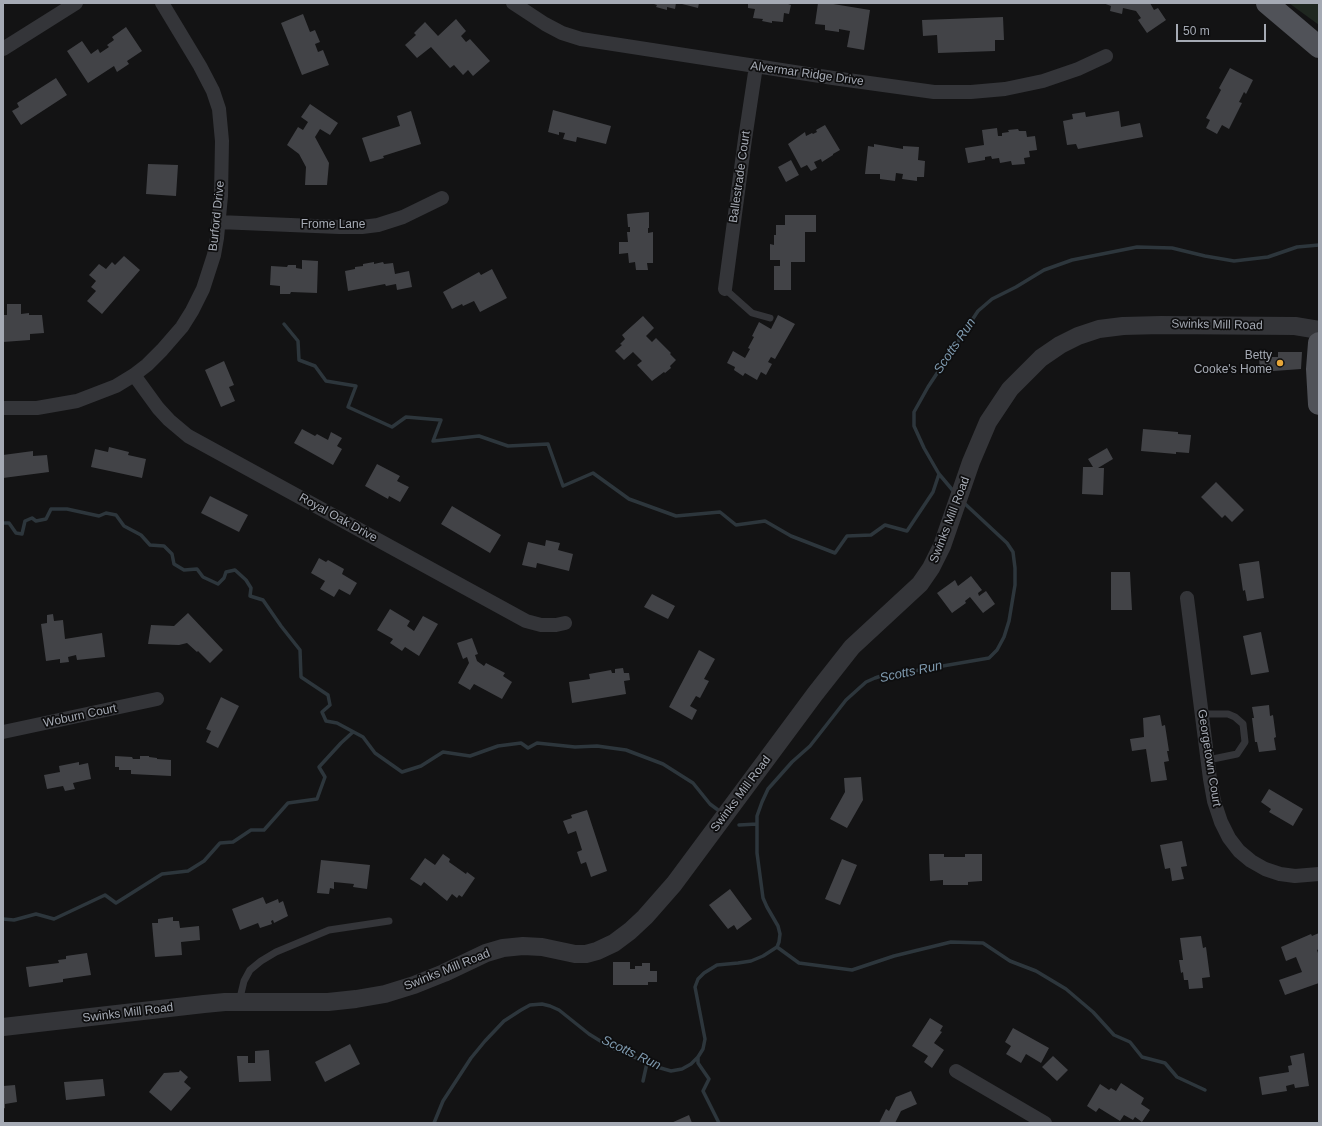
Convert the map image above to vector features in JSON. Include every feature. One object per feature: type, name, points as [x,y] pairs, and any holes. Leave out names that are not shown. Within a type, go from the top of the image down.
[{"type":"main road","points":[[1267,3],[1319,47]]},
{"type":"main road","points":[[1319,343],[1317,369],[1319,404]]},
{"type":"street","points":[[3,49],[76,3]]},
{"type":"street","name":"Burford Drive","points":[[3,408],[37,408],[77,401],[116,386],[147,365],[162,350],[182,327],[203,289],[214,255],[221,196],[222,141],[219,109],[213,90],[162,3]]},
{"type":"street","name":"Alvermar Ridge Drive","points":[[513,3],[545,24],[562,33],[581,39],[934,92],[971,92],[1005,89],[1043,81],[1078,69],[1106,56]]},
{"type":"street","name":"Ballestrade Court","points":[[725,289],[756,66]]},
{"type":"street","name":"Frome Lane","points":[[218,222],[362,227],[378,225],[403,217],[442,198]]},
{"type":"street","name":"Swinks Mill Road","points":[[3,1028],[204,1004],[239,1002],[328,1002],[356,999],[385,994],[414,985],[444,973],[486,953],[504,948],[523,946],[575,954],[586,954],[597,951],[614,943],[645,917],[674,884],[815,694],[852,647],[920,584],[931,568],[942,546],[977,448],[988,422],[1010,389],[1041,358],[1060,345],[1078,336],[1099,329],[1123,326],[1161,324],[1295,326],[1319,330]]},
{"type":"street","name":"Royal Oak Drive","points":[[134,375],[168,420],[188,436],[526,621],[541,625],[556,625],[565,623]]},
{"type":"street","name":"Georgetown Court","points":[[1187,598],[1214,801],[1221,822],[1229,838],[1239,850],[1255,864],[1280,874],[1295,876],[1319,874]]},
{"type":"street","name":"Woburn Court","points":[[3,732],[157,699]]},
{"type":"street","points":[[956,1071],[1045,1123]]},
{"type":"lane","points":[[725,289],[752,313],[770,318]]},
{"type":"lane","points":[[1202,714],[1228,714],[1236,717],[1242,724],[1245,742],[1237,754],[1208,760]]},
{"type":"lane","points":[[239,1002],[244,981],[250,970],[276,952],[329,930],[389,921]]},
{"type":"shaded area","points":[[1289,3],[1319,3],[1319,25],[1297,9]]},
{"type":"building","points":[[651,3],[676,3],[675,9],[667,7],[667,10],[656,7],[657,5]]},
{"type":"building","points":[[678,3],[699,3],[698,8]]},
{"type":"building","points":[[748,3],[785,3],[791,5],[789,14],[784,13],[783,22],[772,21],[772,23],[762,21],[763,19],[753,18],[755,9],[748,8]]},
{"type":"building","points":[[818,3],[827,3],[870,10],[864,50],[847,47],[850,31],[839,29],[839,32],[825,30],[825,25],[815,24]]},
{"type":"building","points":[[1103,3],[1150,3],[1154,10],[1158,8],[1166,20],[1147,33],[1138,20],[1141,18],[1136,11],[1123,8],[1122,14],[1110,11],[1111,6]]},
{"type":"building","points":[[303,14],[310,32],[315,30],[320,42],[315,44],[318,52],[323,50],[329,65],[302,75],[281,23]]},
{"type":"building","points":[[1003,17],[1004,40],[995,40],[995,51],[938,53],[937,35],[923,36],[922,20]]},
{"type":"building","points":[[456,19],[466,31],[461,36],[466,42],[470,39],[490,61],[473,76],[468,70],[463,75],[454,65],[450,68],[431,47],[417,58],[405,45],[416,35],[414,33],[425,22],[438,36]]},
{"type":"building","points":[[126,27],[142,51],[127,61],[129,64],[117,72],[114,66],[88,83],[67,51],[82,41],[91,54],[98,49],[100,53],[109,47],[107,45],[114,40],[112,37]]},
{"type":"building","points":[[1230,68],[1253,80],[1246,94],[1244,92],[1239,102],[1242,103],[1229,129],[1222,125],[1217,134],[1206,128],[1210,120],[1206,118],[1221,90],[1219,88]]},
{"type":"building","points":[[56,78],[67,95],[21,125],[12,111],[19,107],[17,103]]},
{"type":"building","points":[[310,104],[338,123],[330,135],[320,129],[315,137],[329,163],[327,185],[305,185],[306,167],[299,154],[287,145],[298,127],[303,130],[308,122],[301,117]]},
{"type":"building","points":[[553,110],[611,126],[606,144],[577,137],[576,142],[563,139],[565,133],[559,132],[559,135],[548,132]]},
{"type":"building","points":[[411,111],[421,144],[383,156],[384,158],[370,162],[362,138],[400,126],[397,116]]},
{"type":"building","points":[[1119,111],[1121,127],[1140,123],[1143,137],[1078,149],[1076,144],[1067,145],[1063,121],[1073,119],[1072,114],[1085,112],[1086,117]]},
{"type":"building","points":[[825,125],[840,150],[822,162],[821,159],[814,162],[817,168],[811,171],[807,165],[801,168],[788,144],[805,132],[806,136],[812,133],[813,134],[817,132],[816,130]]},
{"type":"building","points":[[997,128],[998,136],[1002,136],[1002,133],[1009,132],[1008,130],[1018,129],[1019,131],[1026,131],[1027,137],[1035,136],[1037,150],[1029,151],[1030,157],[1024,158],[1025,164],[1012,165],[1011,161],[1000,163],[999,158],[992,159],[991,156],[985,157],[985,160],[968,163],[965,148],[984,145],[982,130]]},
{"type":"building","points":[[874,144],[903,149],[903,146],[919,147],[918,160],[925,161],[924,177],[917,177],[917,181],[902,179],[903,174],[896,173],[895,181],[880,179],[880,174],[865,174],[868,146],[874,147]]},
{"type":"building","points":[[791,160],[799,175],[786,182],[778,167]]},
{"type":"building","points":[[148,164],[178,165],[176,196],[146,194]]},
{"type":"building","points":[[649,212],[648,233],[653,232],[653,263],[647,263],[648,270],[636,270],[635,262],[629,263],[628,253],[619,254],[619,242],[628,242],[627,232],[630,232],[630,227],[628,227],[627,214]]},
{"type":"building","points":[[785,215],[816,215],[816,232],[805,232],[805,262],[791,262],[791,290],[774,290],[774,266],[780,266],[780,260],[770,260],[770,244],[774,245],[776,225],[785,225]]},
{"type":"building","points":[[124,256],[140,270],[102,314],[87,301],[96,291],[91,287],[96,281],[89,275],[99,264],[106,269],[112,262],[115,265]]},
{"type":"building","points":[[302,260],[318,261],[317,293],[291,292],[290,294],[280,294],[280,286],[270,285],[271,266],[287,267],[288,265],[296,265],[296,268],[302,269]]},
{"type":"building","points":[[374,262],[374,264],[383,262],[384,264],[393,263],[395,274],[409,271],[412,287],[397,290],[396,284],[386,286],[385,284],[348,291],[345,271],[363,266],[363,264]]},
{"type":"building","points":[[492,269],[507,298],[480,312],[474,301],[463,306],[462,304],[452,309],[443,292],[479,272],[481,275]]},
{"type":"building","points":[[7,304],[21,304],[21,314],[29,313],[29,315],[42,315],[44,333],[30,334],[30,340],[3,342],[3,315],[7,315]]},
{"type":"building","points":[[778,315],[795,324],[775,359],[771,357],[768,362],[772,364],[766,375],[761,372],[757,380],[745,373],[743,376],[734,370],[735,367],[727,363],[733,351],[745,358],[754,337],[752,336],[759,322],[771,329]]},
{"type":"building","points":[[643,316],[654,328],[646,336],[652,342],[656,338],[676,360],[670,366],[671,368],[652,381],[637,365],[642,361],[633,352],[624,360],[615,351],[622,345],[620,344],[625,339],[622,335]]},
{"type":"building","name":"Betty Cooke's Home","points":[[1278,352],[1302,352],[1301,369],[1260,372],[1259,357],[1278,357]]},
{"type":"building","points":[[224,361],[234,385],[229,387],[235,401],[221,407],[205,370]]},
{"type":"building","points":[[302,429],[315,436],[317,434],[328,440],[331,432],[342,438],[337,446],[342,449],[333,465],[294,443]]},
{"type":"building","points":[[1143,429],[1178,432],[1178,434],[1191,435],[1189,453],[1176,452],[1176,454],[1141,451]]},
{"type":"building","points":[[109,447],[129,452],[128,455],[146,459],[142,478],[91,467],[95,449],[108,452]]},
{"type":"building","points":[[1107,448],[1113,459],[1098,468],[1104,468],[1103,495],[1082,494],[1083,467],[1093,467],[1088,459]]},
{"type":"building","points":[[33,451],[33,456],[47,455],[49,472],[3,478],[3,455]]},
{"type":"building","points":[[377,464],[400,476],[397,481],[409,487],[400,502],[389,496],[388,499],[365,486]]},
{"type":"building","points":[[1216,482],[1244,510],[1232,522],[1225,515],[1222,518],[1201,497]]},
{"type":"building","points":[[210,496],[248,515],[239,532],[201,513]]},
{"type":"building","points":[[452,506],[501,535],[490,553],[441,524]]},
{"type":"building","points":[[546,540],[560,543],[558,550],[573,554],[569,571],[537,563],[536,568],[522,565],[528,542],[545,546]]},
{"type":"building","points":[[319,558],[326,562],[328,560],[344,569],[342,574],[357,583],[350,595],[339,589],[334,597],[320,589],[325,581],[311,573]]},
{"type":"building","points":[[1259,561],[1264,598],[1247,601],[1245,590],[1243,591],[1239,564]]},
{"type":"building","points":[[1111,572],[1130,572],[1132,610],[1111,610]]},
{"type":"building","points":[[971,576],[982,590],[978,593],[979,596],[986,591],[995,604],[983,613],[970,597],[965,601],[966,603],[952,613],[937,593],[955,580],[958,586]]},
{"type":"building","points":[[652,594],[675,606],[668,619],[644,607]]},
{"type":"building","points":[[390,609],[410,621],[407,626],[414,631],[423,616],[438,624],[419,656],[405,647],[402,651],[390,643],[393,639],[377,630]]},
{"type":"building","points":[[188,613],[223,650],[210,663],[187,643],[179,645],[148,644],[151,625],[174,626]]},
{"type":"building","points":[[53,614],[54,621],[63,620],[65,639],[102,633],[105,657],[77,660],[76,655],[68,657],[69,662],[60,663],[60,659],[46,661],[41,624],[47,623],[47,615]]},
{"type":"building","points":[[1261,632],[1269,672],[1251,675],[1243,636]]},
{"type":"building","points":[[472,638],[478,654],[475,655],[477,661],[484,666],[486,663],[505,673],[503,676],[512,682],[502,699],[474,684],[470,690],[458,683],[469,663],[467,657],[463,659],[457,643]]},
{"type":"building","points":[[699,650],[715,659],[704,679],[709,681],[700,698],[696,696],[690,706],[697,710],[692,720],[669,707]]},
{"type":"building","points":[[623,668],[624,673],[629,673],[630,680],[624,681],[626,694],[572,703],[569,682],[590,679],[589,674],[611,670],[612,673],[615,673],[615,669]]},
{"type":"building","points":[[221,697],[239,706],[218,748],[206,742],[211,731],[206,729]]},
{"type":"building","points":[[1269,705],[1270,716],[1273,715],[1276,750],[1259,752],[1257,742],[1255,742],[1252,707]]},
{"type":"building","points":[[1160,715],[1162,726],[1165,725],[1169,751],[1167,751],[1169,761],[1164,762],[1167,780],[1151,782],[1146,749],[1132,751],[1130,739],[1144,737],[1143,718]]},
{"type":"building","points":[[115,756],[140,759],[140,756],[149,756],[157,759],[171,760],[171,776],[131,774],[131,770],[119,770],[119,767],[115,767]]},
{"type":"building","points":[[79,762],[79,765],[88,763],[91,779],[73,783],[75,789],[65,791],[63,786],[47,789],[44,775],[60,772],[59,766]]},
{"type":"building","points":[[861,777],[863,800],[847,828],[830,819],[845,792],[844,778]]},
{"type":"building","points":[[1269,789],[1303,809],[1293,826],[1269,812],[1271,809],[1261,802]]},
{"type":"building","points":[[587,810],[607,871],[591,877],[586,862],[581,864],[577,852],[582,850],[576,831],[568,834],[563,821],[572,818],[571,815]]},
{"type":"building","points":[[1182,841],[1187,866],[1181,867],[1184,879],[1172,881],[1170,868],[1165,869],[1160,845]]},
{"type":"building","points":[[443,854],[450,859],[449,862],[466,874],[467,872],[475,878],[462,897],[459,895],[457,898],[452,894],[447,901],[424,882],[421,886],[410,879],[425,858],[435,865]]},
{"type":"building","points":[[929,854],[944,854],[944,857],[965,857],[965,854],[982,854],[982,881],[968,882],[968,885],[943,885],[943,880],[930,881]]},
{"type":"building","points":[[842,859],[857,865],[840,905],[825,899]]},
{"type":"building","points":[[321,860],[370,865],[367,889],[353,887],[354,884],[334,882],[334,889],[330,888],[329,894],[317,893]]},
{"type":"building","points":[[730,889],[752,919],[737,930],[734,925],[728,929],[709,905]]},
{"type":"building","points":[[263,897],[266,904],[278,899],[279,903],[283,901],[288,916],[274,923],[273,920],[271,921],[272,924],[260,928],[258,923],[240,930],[232,909]]},
{"type":"building","points":[[173,917],[173,921],[179,921],[180,928],[199,926],[200,940],[181,942],[182,955],[155,957],[152,923],[158,923],[158,919]]},
{"type":"building","points":[[1319,933],[1319,949],[1317,950],[1319,956],[1319,983],[1285,995],[1279,980],[1302,972],[1296,957],[1286,961],[1281,947],[1311,934],[1312,936]]},
{"type":"building","points":[[1201,936],[1203,948],[1206,947],[1210,977],[1202,978],[1203,988],[1189,989],[1188,980],[1184,980],[1183,972],[1181,973],[1179,960],[1183,960],[1180,938]]},
{"type":"building","points":[[87,953],[91,975],[63,979],[63,982],[29,987],[26,967],[59,963],[58,960],[66,959],[66,956]]},
{"type":"building","points":[[613,962],[630,962],[630,969],[635,969],[635,966],[642,966],[642,963],[650,963],[650,971],[657,971],[657,982],[648,982],[648,985],[613,985]]},
{"type":"building","points":[[930,1018],[943,1026],[940,1031],[942,1032],[934,1043],[944,1050],[932,1068],[924,1062],[928,1056],[912,1046]]},
{"type":"building","points":[[1013,1028],[1049,1048],[1041,1063],[1026,1054],[1021,1063],[1006,1054],[1011,1046],[1005,1042]]},
{"type":"building","points":[[350,1044],[360,1064],[325,1082],[315,1062]]},
{"type":"building","points":[[269,1050],[271,1081],[239,1082],[237,1056],[248,1056],[248,1063],[255,1063],[255,1051]]},
{"type":"building","points":[[1304,1053],[1309,1086],[1295,1088],[1294,1084],[1286,1086],[1287,1091],[1262,1095],[1259,1077],[1289,1072],[1288,1066],[1292,1065],[1290,1056]]},
{"type":"building","points":[[1053,1056],[1068,1070],[1057,1081],[1042,1067]]},
{"type":"building","points":[[180,1070],[188,1077],[184,1082],[191,1088],[171,1111],[149,1092],[164,1073],[179,1072]]},
{"type":"building","points":[[103,1079],[105,1096],[66,1100],[64,1082]]},
{"type":"building","points":[[1121,1083],[1144,1098],[1141,1104],[1150,1110],[1142,1122],[1135,1117],[1133,1120],[1124,1115],[1120,1121],[1099,1108],[1096,1112],[1087,1106],[1100,1084],[1109,1090],[1111,1088],[1116,1091]]},
{"type":"building","points":[[15,1085],[17,1102],[5,1104],[5,1108],[3,1109],[3,1086]]},
{"type":"building","points":[[911,1091],[917,1104],[901,1111],[895,1123],[879,1123],[886,1109],[889,1111],[896,1097]]},
{"type":"building","points":[[689,1115],[692,1123],[671,1123]]},
{"type":"waterway","name":"Scotts Run","points":[[955,493],[939,474],[924,448],[914,426],[914,412],[928,387],[978,311],[992,299],[1016,287],[1044,270],[1072,260],[1137,247],[1172,248],[1234,261],[1268,257],[1297,247],[1319,245]]},
{"type":"waterway","points":[[284,324],[298,341],[299,360],[315,366],[326,381],[356,386],[348,407],[392,427],[406,417],[441,420],[433,441],[479,436],[508,446],[548,444],[563,486],[593,473],[629,499],[676,516],[720,512],[736,525],[765,521],[791,536],[835,553],[847,536],[871,535],[885,525],[907,531],[933,492],[939,474]]},
{"type":"waterway","name":"Scotts Run","points":[[434,1123],[443,1101],[471,1058],[504,1021],[530,1005],[542,1004],[559,1010],[589,1034],[610,1047],[657,1067],[671,1071],[682,1069],[691,1064],[698,1057],[703,1049],[705,1039],[695,987],[698,979],[704,973],[717,965],[751,961],[763,956],[777,947],[779,942],[780,934],[778,926],[763,898],[757,853],[757,816],[768,789],[792,762],[810,746],[846,700],[866,682],[887,674],[908,672],[989,658],[997,650],[1004,637],[1009,621],[1015,585],[1013,552],[1007,543],[963,502]]},
{"type":"waterway","points":[[3,523],[9,523],[16,533],[22,534],[25,521],[32,518],[36,521],[46,519],[51,509],[67,509],[99,516],[106,513],[116,515],[124,526],[141,535],[150,545],[164,546],[172,554],[174,564],[184,570],[197,569],[203,577],[218,584],[224,578],[226,572],[235,570],[246,580],[251,588],[250,596],[263,600],[300,650],[301,677],[328,695],[330,705],[322,712],[326,721],[337,723],[363,737],[375,753],[402,772],[421,766],[443,752],[470,756],[498,746],[521,743],[528,748],[537,743],[575,747],[597,746],[626,750],[663,764],[693,783],[710,804],[718,810]]},
{"type":"waterway","points":[[3,919],[14,920],[36,914],[54,919],[105,895],[116,903],[162,874],[188,871],[204,861],[220,843],[233,842],[251,830],[264,830],[288,803],[317,799],[325,777],[319,767],[353,732]]},
{"type":"waterway","points":[[739,825],[757,824]]},
{"type":"waterway","points":[[777,947],[799,963],[852,970],[894,956],[951,942],[983,943],[1010,961],[1036,971],[1066,989],[1093,1012],[1114,1035],[1130,1042],[1142,1057],[1165,1063],[1177,1077],[1205,1090]]},
{"type":"waterway","points":[[698,1057],[698,1063],[709,1079],[703,1091],[719,1123]]},
{"type":"waterway","points":[[643,1081],[647,1063]]},
{"type":"place","name":"Betty Cooke's Home","points":[[1280,363]]}]
